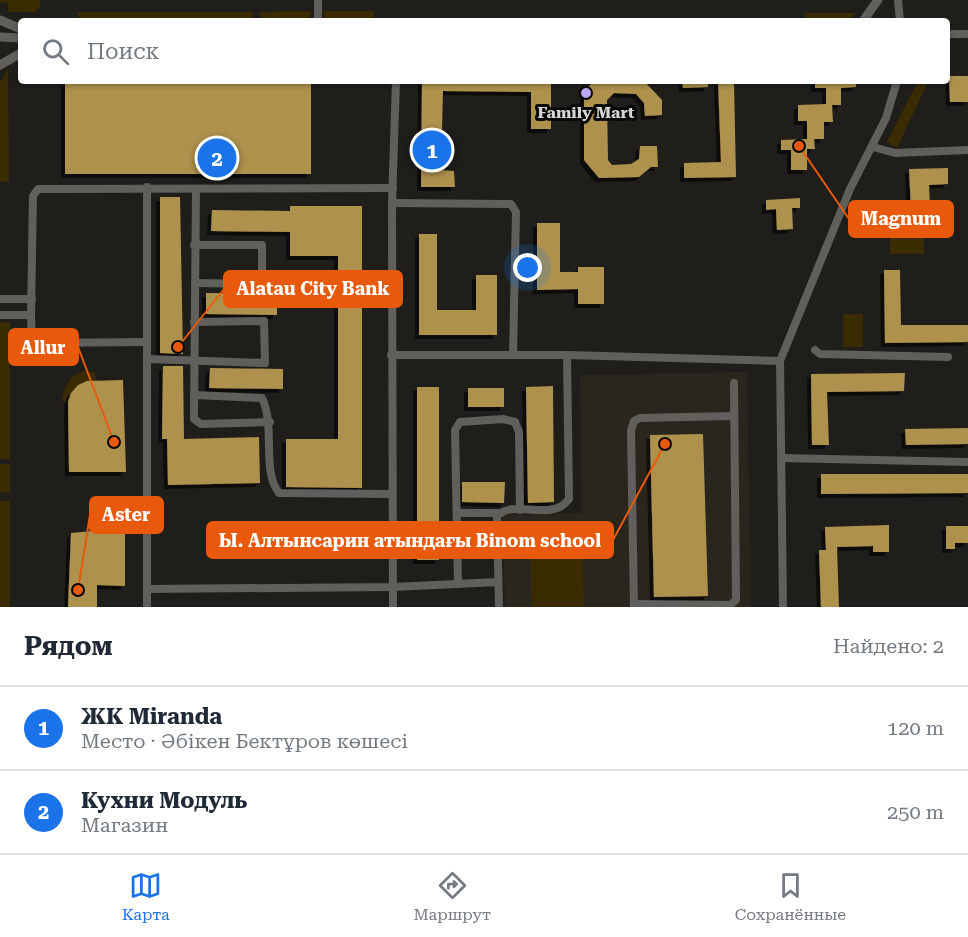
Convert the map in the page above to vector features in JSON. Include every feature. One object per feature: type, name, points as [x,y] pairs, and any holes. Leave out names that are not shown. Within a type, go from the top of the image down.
[{"type":"street","points":[[318,0],[318,18]]},
{"type":"street","points":[[865,18],[878,0]]},
{"type":"street","points":[[898,0],[900,18]]},
{"type":"street","points":[[0,20],[18,28]]},
{"type":"street","points":[[950,34],[968,34]]},
{"type":"street","points":[[0,37],[18,38]]},
{"type":"street","points":[[0,65],[18,55]]},
{"type":"street","points":[[393,607],[391,355],[396,84]]},
{"type":"street","points":[[783,607],[780,361],[850,189],[873,147],[896,84]]},
{"type":"street","points":[[873,147],[895,153],[968,150]]},
{"type":"street","points":[[147,187],[147,607]]},
{"type":"street","points":[[147,342],[32,343],[33,196],[38,189],[393,188]]},
{"type":"street","points":[[196,189],[194,419],[197,423],[270,422]]},
{"type":"street","points":[[392,203],[511,204],[516,212],[513,355]]},
{"type":"street","points":[[194,245],[262,245],[262,284],[195,283]]},
{"type":"street","points":[[0,299],[32,298]]},
{"type":"street","points":[[0,315],[31,315]]},
{"type":"street","points":[[148,359],[187,359],[194,363],[265,363],[264,321],[194,322]]},
{"type":"street","points":[[815,350],[820,354],[948,357]]},
{"type":"street","points":[[391,355],[567,355],[780,361]]},
{"type":"street","points":[[457,513],[501,513],[520,510],[554,510],[564,507],[569,499],[567,355]]},
{"type":"street","points":[[733,416],[640,418],[634,422],[631,431],[634,605],[730,605],[736,600],[734,383]]},
{"type":"street","points":[[194,395],[262,398],[270,422],[271,483],[279,493],[392,494]]},
{"type":"street","points":[[458,584],[455,430],[460,422],[474,419],[515,422],[519,432],[520,510]]},
{"type":"street","points":[[781,458],[968,462]]},
{"type":"street","points":[[499,607],[497,523],[501,513]]},
{"type":"street","points":[[147,589],[393,587],[498,582]]},
{"type":"shaded area","points":[[0,0],[40,0],[40,7],[35,12],[8,12],[8,2],[0,3]]},
{"type":"shaded area","points":[[312,11],[309,18],[262,18],[258,12]]},
{"type":"shaded area","points":[[323,11],[374,11],[374,18],[324,18]]},
{"type":"shaded area","points":[[77,12],[253,12],[251,18],[79,18]]},
{"type":"shaded area","points":[[803,13],[857,13],[850,18],[807,18]]},
{"type":"shaded area","points":[[8,68],[9,182],[0,182],[0,83]]},
{"type":"shaded area","points":[[916,84],[927,84],[897,148],[887,142]]},
{"type":"shaded area","points":[[890,234],[924,234],[924,254],[890,254]]},
{"type":"shaded area","points":[[843,314],[863,314],[863,347],[843,347]]},
{"type":"shaded area","points":[[0,322],[10,322],[10,460],[0,459]]},
{"type":"shaded area","points":[[84,371],[94,372],[97,381],[78,386],[72,392],[68,402],[62,401],[68,382]]},
{"type":"shaded area","points":[[747,372],[751,607],[505,607],[503,515],[582,513],[580,375]]},
{"type":"shaded area","points":[[0,464],[10,464],[10,493],[0,492]]},
{"type":"shaded area","points":[[0,501],[10,501],[10,607],[0,607]]},
{"type":"shaded area","points":[[582,544],[584,607],[532,607],[530,546]]},
{"type":"building","points":[[950,76],[968,76],[968,102],[950,102]]},
{"type":"building","points":[[65,84],[311,84],[311,174],[65,174]]},
{"type":"building","points":[[422,84],[551,84],[551,129],[531,129],[531,92],[443,91],[441,170],[454,171],[455,187],[421,187]]},
{"type":"building","points":[[591,84],[647,84],[662,100],[662,115],[645,116],[644,103],[636,94],[614,93],[607,100],[608,160],[612,165],[631,164],[639,159],[640,146],[657,146],[658,167],[651,167],[639,177],[599,178],[584,160],[584,91]]},
{"type":"building","points":[[682,84],[708,84],[708,87],[683,88]]},
{"type":"building","points":[[718,84],[734,84],[736,177],[684,178],[684,163],[721,162]]},
{"type":"building","points":[[815,84],[856,84],[856,87],[841,88],[841,105],[832,105],[833,122],[824,122],[824,139],[814,139],[815,149],[807,149],[807,170],[791,170],[791,150],[781,150],[781,140],[807,139],[807,121],[798,121],[798,105],[826,104],[826,88],[815,88]]},
{"type":"building","points":[[948,168],[948,184],[929,185],[931,229],[912,229],[909,169]]},
{"type":"building","points":[[160,197],[180,197],[183,354],[160,353]]},
{"type":"building","points":[[800,198],[800,208],[792,208],[793,229],[777,230],[776,209],[766,210],[766,200]]},
{"type":"building","points":[[290,206],[362,206],[362,488],[286,487],[286,439],[338,439],[338,256],[290,256],[290,232],[211,231],[212,210],[290,211]]},
{"type":"building","points":[[537,223],[560,223],[560,272],[578,272],[578,267],[604,267],[604,304],[578,304],[578,289],[537,290]]},
{"type":"building","points":[[419,234],[437,234],[437,310],[476,310],[476,275],[497,275],[497,335],[419,335]]},
{"type":"building","points":[[884,270],[900,270],[901,325],[968,325],[968,342],[885,343]]},
{"type":"building","points":[[206,293],[277,294],[277,315],[206,314]]},
{"type":"building","points":[[163,366],[183,366],[184,439],[259,437],[260,483],[168,485],[167,439],[162,439]]},
{"type":"building","points":[[210,368],[283,369],[283,389],[209,388]]},
{"type":"building","points":[[905,373],[904,391],[827,392],[829,445],[812,445],[811,374]]},
{"type":"building","points":[[123,380],[126,472],[69,472],[68,402],[71,393],[78,385],[87,381]]},
{"type":"building","points":[[553,386],[554,502],[528,503],[526,387]]},
{"type":"building","points":[[417,387],[439,387],[439,560],[417,560]]},
{"type":"building","points":[[468,388],[504,388],[504,407],[468,407]]},
{"type":"building","points":[[968,428],[968,444],[906,445],[905,429]]},
{"type":"building","points":[[703,434],[708,596],[654,597],[650,435]]},
{"type":"building","points":[[821,474],[968,474],[968,493],[821,494]]},
{"type":"building","points":[[462,482],[505,482],[504,503],[462,502]]},
{"type":"building","points":[[889,525],[889,552],[873,552],[873,546],[837,547],[839,607],[821,607],[819,550],[826,550],[825,527]]},
{"type":"building","points":[[946,526],[968,526],[968,543],[955,543],[955,549],[946,549]]},
{"type":"building","points":[[125,528],[125,586],[97,585],[97,607],[68,607],[71,533]]},
{"type":"place","name":"Family Mart","points":[[586,93]]},
{"type":"place","name":"Magnum","points":[[799,146]]},
{"type":"place","name":"ЖК Miranda","points":[[432,150]]},
{"type":"place","name":"Кухни Модуль","points":[[217,158]]},
{"type":"place","name":"Alatau City Bank","points":[[178,347]]},
{"type":"place","name":"Allur","points":[[114,442]]},
{"type":"place","name":"Ы. Алтынсарин атындағы Binom school","points":[[665,444]]},
{"type":"place","name":"Aster","points":[[78,590]]}]
